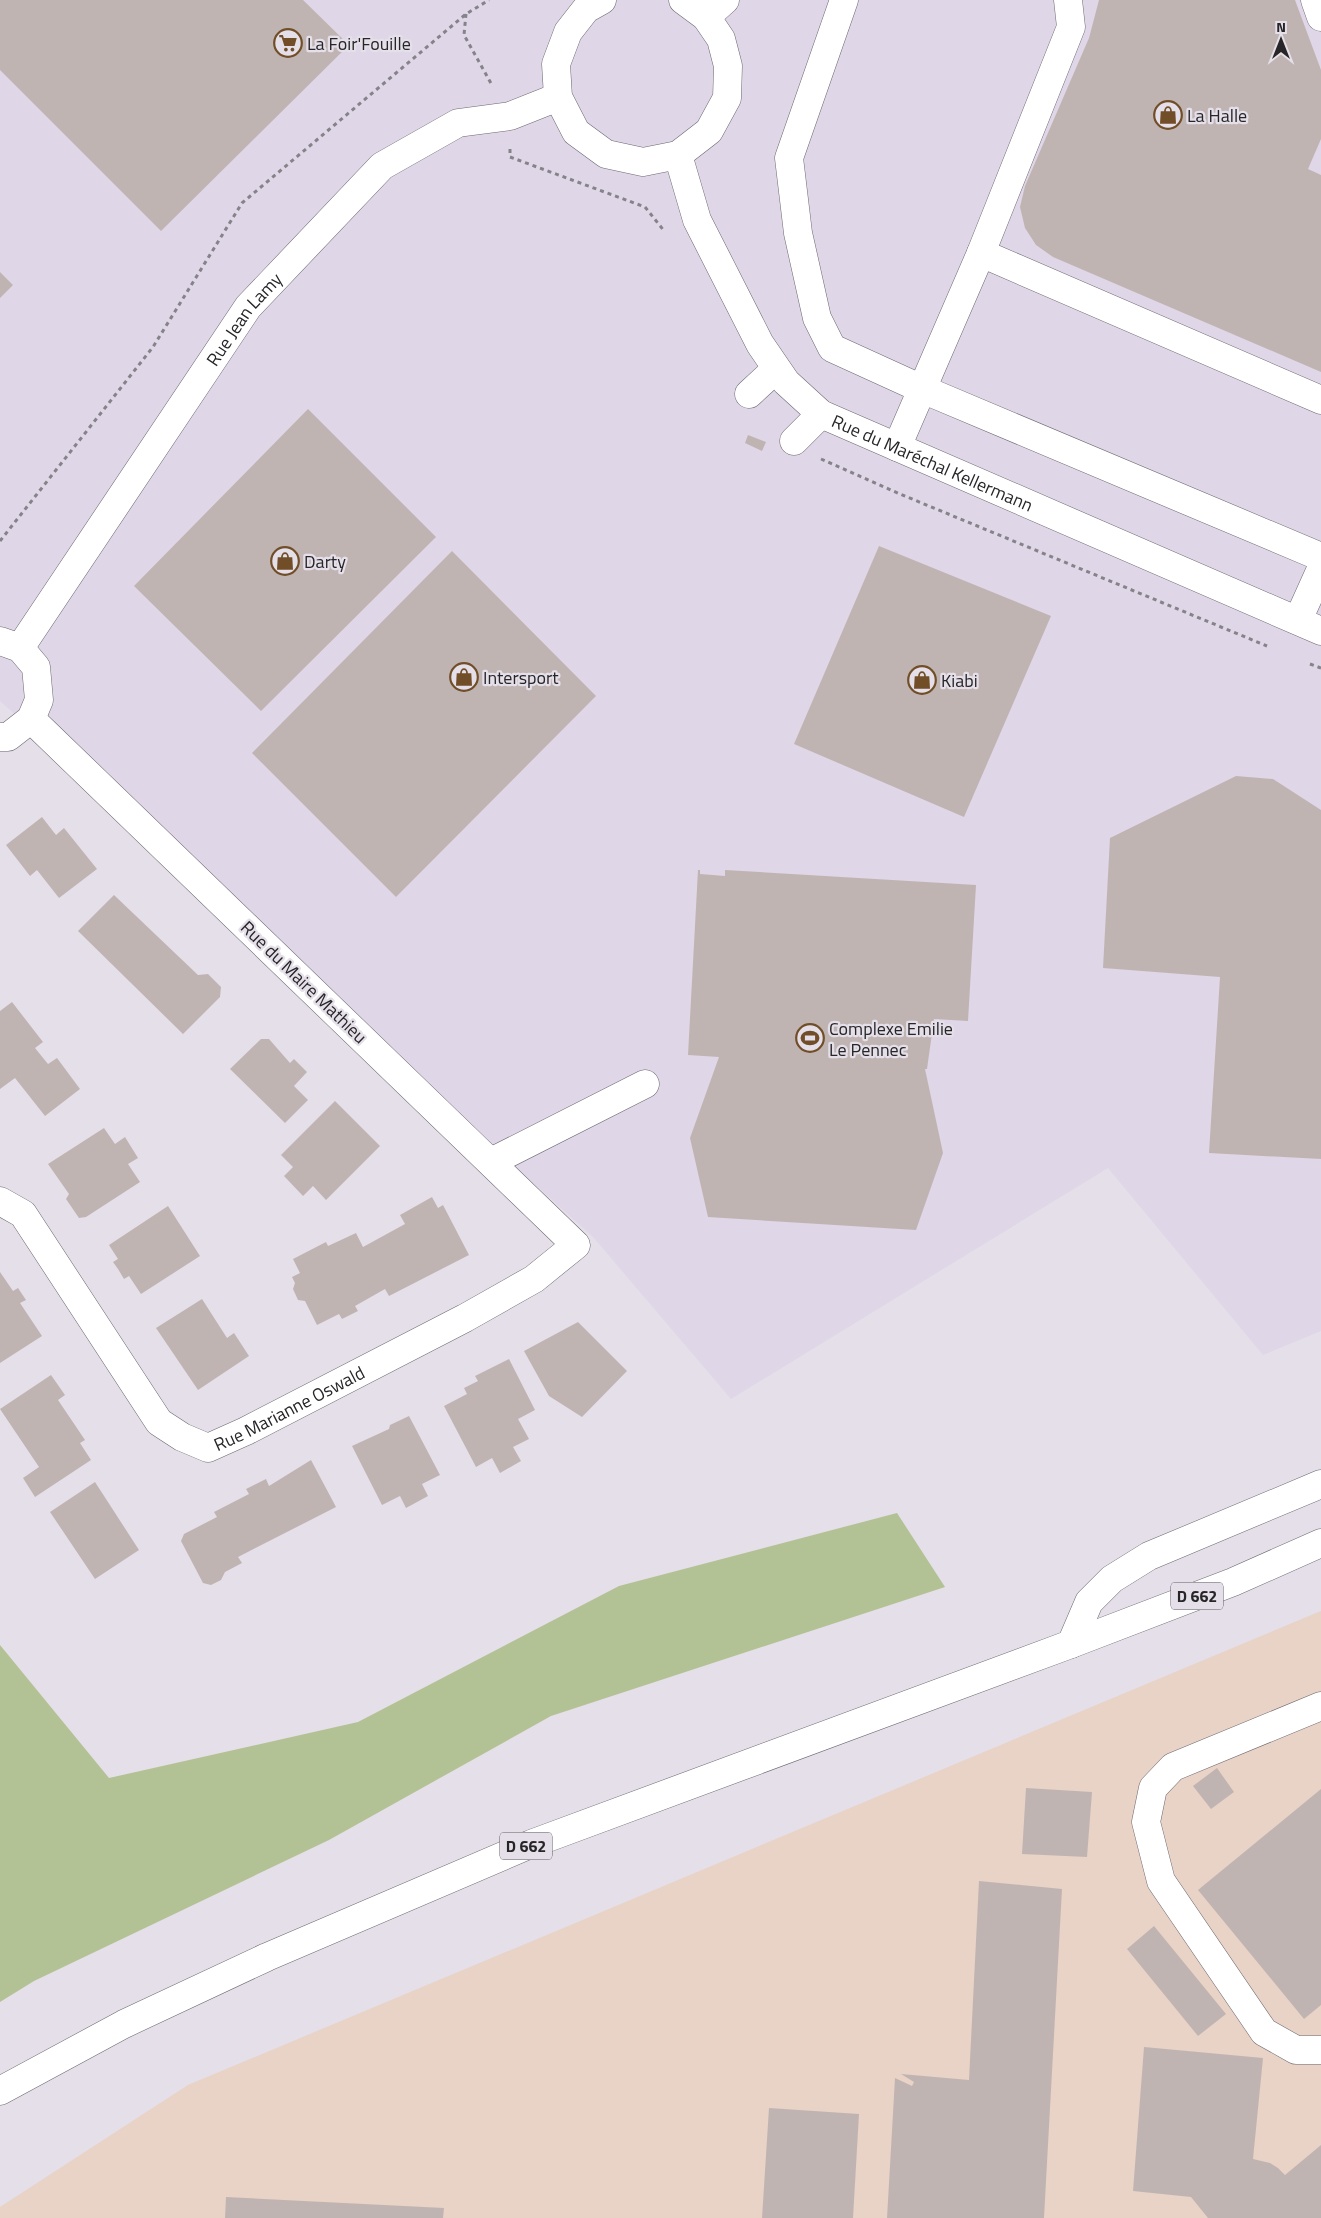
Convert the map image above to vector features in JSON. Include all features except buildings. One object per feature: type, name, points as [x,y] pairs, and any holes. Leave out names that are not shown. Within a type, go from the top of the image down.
[{"type":"street","points":[[602,0],[586,9],[568,32],[556,64],[558,97],[576,132],[606,154],[643,162],[678,155],[709,131],[726,98],[728,66],[716,8],[683,0]]},
{"type":"street","points":[[844,0],[789,158],[798,233],[816,318],[832,348],[922,390],[1321,557]]},
{"type":"street","points":[[897,447],[981,253],[1071,27],[1068,0]]},
{"type":"street","points":[[1315,0],[1321,17]]},
{"type":"street","name":"Rue Jean Lamy","points":[[10,645],[248,307],[382,166],[458,123],[510,116],[558,97]]},
{"type":"street","name":"Rue du Maréchal Kellermann","points":[[678,155],[697,220],[760,344],[786,382],[820,414],[1309,626]]},
{"type":"street","points":[[981,253],[1321,400]]},
{"type":"street","points":[[749,394],[776,370]]},
{"type":"street","points":[[794,441],[820,414]]},
{"type":"street","points":[[1309,626],[1321,569]]},
{"type":"street","points":[[0,737],[8,737],[31,719],[39,700],[36,667],[10,645]]},
{"type":"street","name":"Rue du Maire Mathieu","points":[[31,719],[576,1246]]},
{"type":"street","points":[[491,1162],[645,1084]]},
{"type":"street","name":"Rue Marianne Oswald","points":[[0,1202],[23,1214],[160,1422],[182,1437],[208,1448],[246,1431],[465,1318],[534,1279],[576,1246]]},
{"type":"street","points":[[1071,1644],[1089,1602],[1112,1579],[1149,1556],[1321,1484]]},
{"type":"street","name":"D 662","points":[[0,2091],[124,2024],[249,1966],[531,1844],[1071,1644],[1233,1582],[1321,1543]]},
{"type":"street","points":[[1321,1706],[1173,1767],[1153,1788],[1146,1822],[1160,1881],[1264,2032],[1296,2050],[1321,2050]]},
{"type":"path","points":[[0,540],[153,347],[242,203],[466,14],[489,0]]},
{"type":"path","points":[[466,14],[464,35],[510,116],[510,157],[645,207],[670,238]]},
{"type":"path","points":[[794,441],[808,453],[900,494],[1276,650]]},
{"type":"path","points":[[1303,661],[1321,668]]},
{"type":"shaded area","points":[[0,0],[1321,0],[1321,1331],[1263,1355],[1108,1168],[731,1399],[593,1237],[0,701]]},
{"type":"shaded area","points":[[1321,1611],[1321,2218],[0,2218],[0,2207],[188,2085]]},
{"type":"green space","points":[[897,1513],[945,1587],[551,1716],[329,1840],[34,1981],[0,2002],[0,1645],[109,1778],[358,1722],[619,1586]]},
{"type":"place","name":"La Foir'Fouille","points":[[288,43]]},
{"type":"place","name":"La Halle","points":[[1168,115]]},
{"type":"place","name":"Darty","points":[[285,561]]},
{"type":"place","name":"Intersport","points":[[464,677]]},
{"type":"place","name":"Kiabi","points":[[922,680]]},
{"type":"place","name":"Complexe Emilie Le Pennec","points":[[810,1038]]}]
